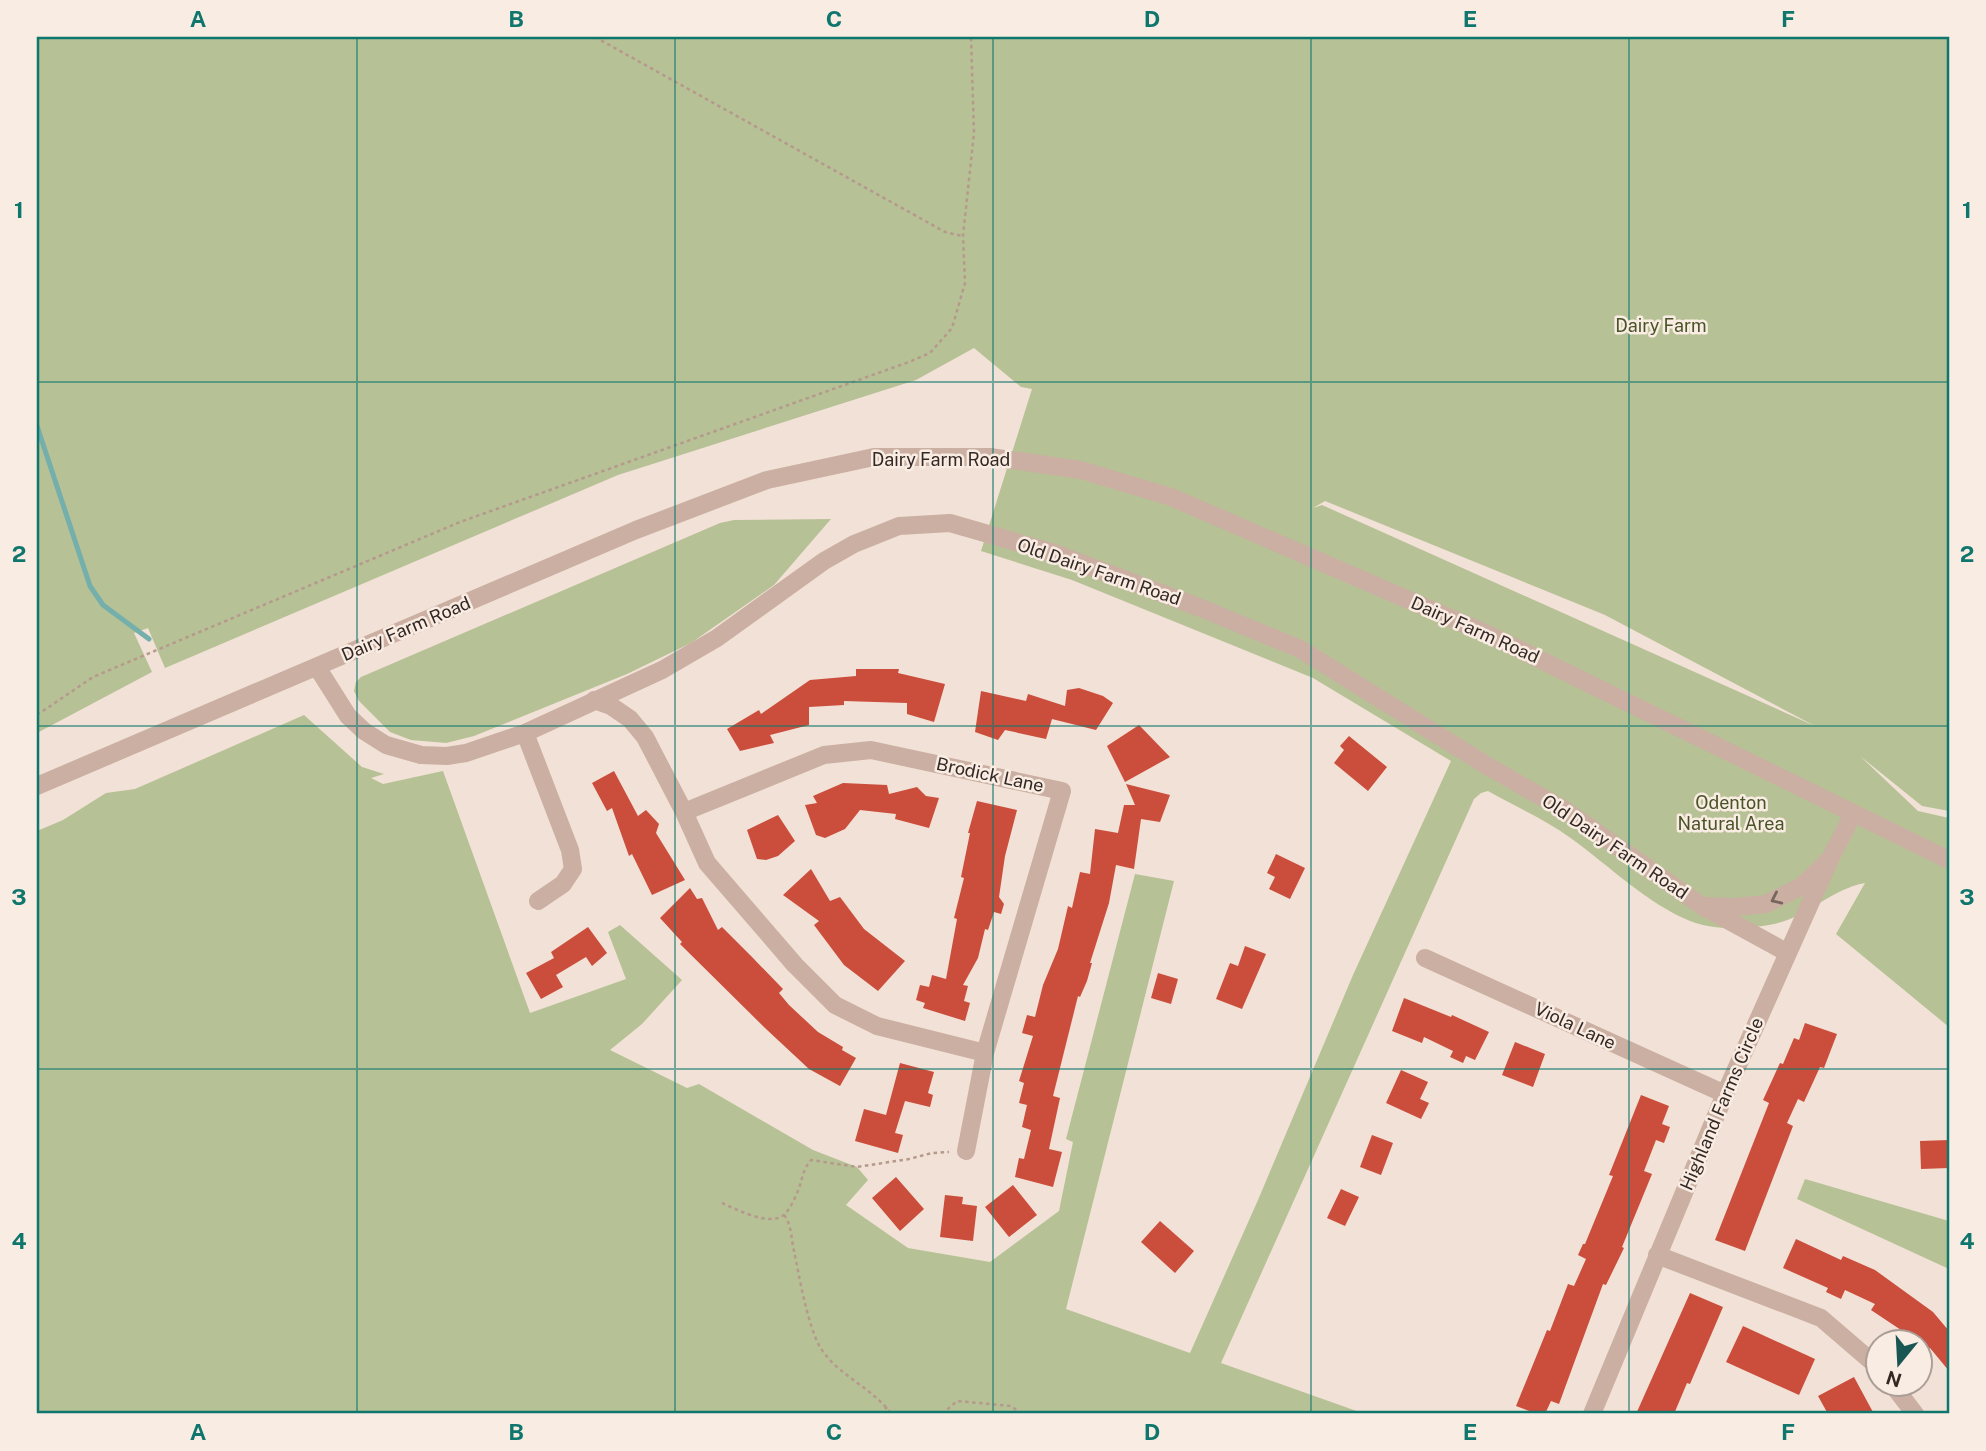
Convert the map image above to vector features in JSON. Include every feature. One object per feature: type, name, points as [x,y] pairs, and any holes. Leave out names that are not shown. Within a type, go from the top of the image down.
[{"type":"street","name":"Dairy Farm Road","points":[[37,786],[636,530],[767,480],[874,457],[990,457],[1081,470],[1171,497],[1492,636],[1949,860]]},
{"type":"street","name":"Old Dairy Farm Road","points":[[317,667],[348,716],[364,731],[386,745],[421,755],[457,755],[525,733],[662,670],[717,638],[824,561],[854,544],[899,526],[950,523],[1054,553],[1201,608],[1300,649],[1489,767],[1565,810],[1702,906],[1766,904],[1802,887],[1830,859],[1853,814]]},
{"type":"street","points":[[594,700],[611,706],[630,719],[645,737],[707,863],[795,965],[835,1005],[877,1026],[985,1054]]},
{"type":"street","points":[[525,733],[570,850],[573,869],[563,884],[538,901]]},
{"type":"street","name":"Brodick Lane","points":[[684,812],[824,755],[871,750],[1062,790],[985,1054],[966,1151]]},
{"type":"street","name":"Highland Farms Circle","points":[[1592,1414],[1725,1094],[1830,859]]},
{"type":"street","points":[[1702,906],[1788,953]]},
{"type":"street","name":"Viola Lane","points":[[1425,958],[1725,1094]]},
{"type":"street","points":[[1657,1255],[1821,1318],[1864,1355]]},
{"type":"street","points":[[1903,1398],[1915,1414]]},
{"type":"path","points":[[595,37],[946,232],[962,236]]},
{"type":"path","points":[[37,715],[93,677],[460,522],[930,353],[952,328],[965,283],[962,236],[974,134],[971,37]]},
{"type":"path","points":[[784,1215],[799,1186],[805,1167],[811,1160],[856,1167],[932,1153],[966,1151]]},
{"type":"path","points":[[722,1203],[765,1219],[784,1215]]},
{"type":"path","points":[[784,1215],[805,1306],[822,1352],[828,1360],[887,1407],[891,1414]]},
{"type":"path","points":[[942,1414],[957,1401],[982,1401],[1011,1406],[1022,1414]]},
{"type":"path","points":[[880,1414],[887,1407]]},
{"type":"green space","points":[[37,37],[1949,37],[1949,811],[1922,806],[1860,756],[1918,811],[1949,818],[1949,1027],[1836,934],[1865,883],[1841,891],[1798,915],[1774,924],[1732,928],[1700,924],[1659,905],[1552,826],[1488,791],[1481,793],[1474,799],[1221,1363],[1365,1414],[37,1414],[37,831],[63,820],[106,793],[135,789],[304,715],[362,767],[384,774],[371,778],[383,784],[443,771],[530,1013],[626,979],[608,932],[620,925],[682,980],[642,1024],[610,1050],[687,1088],[699,1084],[813,1150],[857,1167],[868,1180],[846,1205],[908,1248],[990,1262],[1059,1211],[1073,1142],[1066,1139],[1135,874],[1174,881],[1066,1309],[1190,1353],[1353,975],[1451,761],[1313,678],[1072,580],[981,551],[1032,389],[1021,387],[974,348],[916,380],[618,475],[165,668],[148,628],[134,633],[152,672],[37,733]],"holes":[[[1325,501],[1605,615],[1815,726],[1322,505],[1313,508]]]},
{"type":"green space","points":[[831,519],[774,585],[691,643],[627,674],[474,736],[446,743],[411,740],[390,732],[359,701],[354,691],[356,682],[361,677],[720,523],[734,520]]},
{"type":"green space","points":[[1805,1179],[1949,1221],[1949,1269],[1797,1199]]},
{"type":"building","points":[[856,669],[899,669],[898,673],[945,684],[934,722],[907,714],[907,703],[844,701],[844,705],[809,707],[809,725],[770,735],[774,743],[740,751],[727,729],[759,710],[761,714],[810,680],[856,676]]},
{"type":"building","points":[[1079,688],[1103,696],[1113,703],[1096,730],[1052,719],[1046,739],[1005,730],[998,740],[975,732],[981,691],[1026,701],[1028,694],[1065,706],[1067,690]]},
{"type":"building","points":[[1139,725],[1170,757],[1125,782],[1107,746]]},
{"type":"building","points":[[1349,736],[1387,767],[1368,791],[1334,763],[1344,750],[1340,746]]},
{"type":"building","points":[[614,771],[638,816],[646,810],[659,824],[656,833],[685,880],[652,895],[632,854],[629,856],[612,808],[607,811],[592,783]]},
{"type":"building","points":[[843,783],[887,785],[889,794],[917,787],[926,796],[939,798],[929,828],[895,819],[896,814],[860,810],[845,829],[825,838],[816,835],[805,805],[817,803],[813,796]]},
{"type":"building","points":[[1126,784],[1170,795],[1160,822],[1141,819],[1134,869],[1116,865],[1109,903],[1087,981],[1080,997],[1078,996],[1053,1096],[1060,1098],[1049,1149],[1062,1152],[1053,1187],[1015,1177],[1019,1158],[1024,1159],[1031,1130],[1022,1127],[1027,1105],[1019,1103],[1024,1083],[1019,1081],[1033,1036],[1022,1033],[1027,1015],[1035,1017],[1043,985],[1058,949],[1068,906],[1072,908],[1080,872],[1090,874],[1095,829],[1118,833],[1124,805],[1135,805]]},
{"type":"building","points":[[977,801],[1017,810],[1005,856],[999,897],[1004,904],[1001,914],[994,912],[988,930],[985,929],[978,958],[963,985],[968,986],[964,1001],[970,1003],[965,1021],[923,1008],[925,1003],[916,1000],[920,985],[929,987],[932,975],[946,979],[957,919],[954,918],[964,878],[961,877],[968,833]]},
{"type":"building","points":[[778,815],[795,841],[778,856],[766,860],[757,859],[747,830]]},
{"type":"building","points":[[1276,854],[1305,868],[1290,899],[1269,889],[1275,877],[1267,873]]},
{"type":"building","points":[[811,869],[830,901],[840,897],[864,929],[905,961],[878,991],[844,965],[814,925],[819,921],[783,895]]},
{"type":"building","points":[[690,888],[697,899],[702,898],[718,930],[722,927],[783,989],[779,993],[789,1005],[818,1032],[856,1058],[840,1086],[809,1069],[765,1028],[680,944],[682,942],[660,918]]},
{"type":"building","points":[[588,927],[607,953],[592,966],[586,957],[556,975],[563,987],[541,999],[526,973],[554,958],[551,952]]},
{"type":"building","points":[[1245,946],[1266,954],[1242,1009],[1216,999],[1230,963],[1238,966]]},
{"type":"building","points":[[1158,973],[1178,979],[1171,1004],[1151,998]]},
{"type":"building","points":[[1404,998],[1489,1032],[1475,1060],[1466,1056],[1463,1063],[1450,1057],[1453,1051],[1424,1037],[1422,1043],[1392,1031]]},
{"type":"building","points":[[1805,1023],[1837,1034],[1824,1068],[1820,1067],[1804,1102],[1798,1099],[1787,1123],[1793,1126],[1745,1251],[1715,1240],[1769,1103],[1763,1100],[1794,1038],[1799,1040]]},
{"type":"building","points":[[1515,1042],[1545,1054],[1533,1087],[1502,1075]]},
{"type":"building","points":[[900,1063],[934,1072],[928,1093],[933,1095],[930,1107],[905,1101],[895,1133],[903,1135],[898,1153],[855,1141],[864,1109],[886,1115]]},
{"type":"building","points":[[1401,1070],[1428,1082],[1420,1099],[1429,1103],[1421,1119],[1386,1103]]},
{"type":"building","points":[[1641,1095],[1669,1106],[1662,1124],[1670,1127],[1664,1143],[1656,1140],[1644,1171],[1652,1174],[1622,1247],[1624,1248],[1606,1285],[1603,1284],[1559,1404],[1551,1401],[1545,1414],[1537,1414],[1516,1406],[1568,1284],[1574,1286],[1586,1259],[1578,1255],[1613,1176],[1609,1175]]},
{"type":"building","points":[[1372,1135],[1393,1143],[1381,1175],[1360,1167]]},
{"type":"building","points":[[1949,1140],[1949,1168],[1921,1169],[1920,1141]]},
{"type":"building","points":[[896,1177],[924,1209],[900,1231],[872,1198]]},
{"type":"building","points":[[1013,1185],[1037,1215],[1009,1237],[985,1207]]},
{"type":"building","points":[[1341,1189],[1359,1197],[1345,1226],[1327,1218]]},
{"type":"building","points":[[945,1195],[963,1197],[962,1204],[977,1206],[973,1241],[940,1237]]},
{"type":"building","points":[[1160,1221],[1194,1251],[1175,1273],[1141,1242]]},
{"type":"building","points":[[1796,1239],[1841,1260],[1843,1256],[1875,1270],[1933,1312],[1949,1331],[1949,1371],[1934,1353],[1934,1328],[1898,1328],[1871,1310],[1875,1304],[1845,1290],[1841,1299],[1826,1292],[1828,1288],[1783,1268]]},
{"type":"building","points":[[1690,1293],[1723,1307],[1690,1384],[1687,1383],[1674,1414],[1636,1414]]},
{"type":"building","points":[[1743,1326],[1815,1359],[1799,1395],[1726,1362]]},
{"type":"building","points":[[1854,1377],[1874,1414],[1828,1414],[1818,1396]]},
{"type":"waterway","points":[[37,426],[90,586],[103,605],[149,639]]},
{"type":"park label","name":"Dairy Farm","points":[[1661,326]]},
{"type":"park label","name":"Odenton Natural Area","points":[[1731,813]]}]
